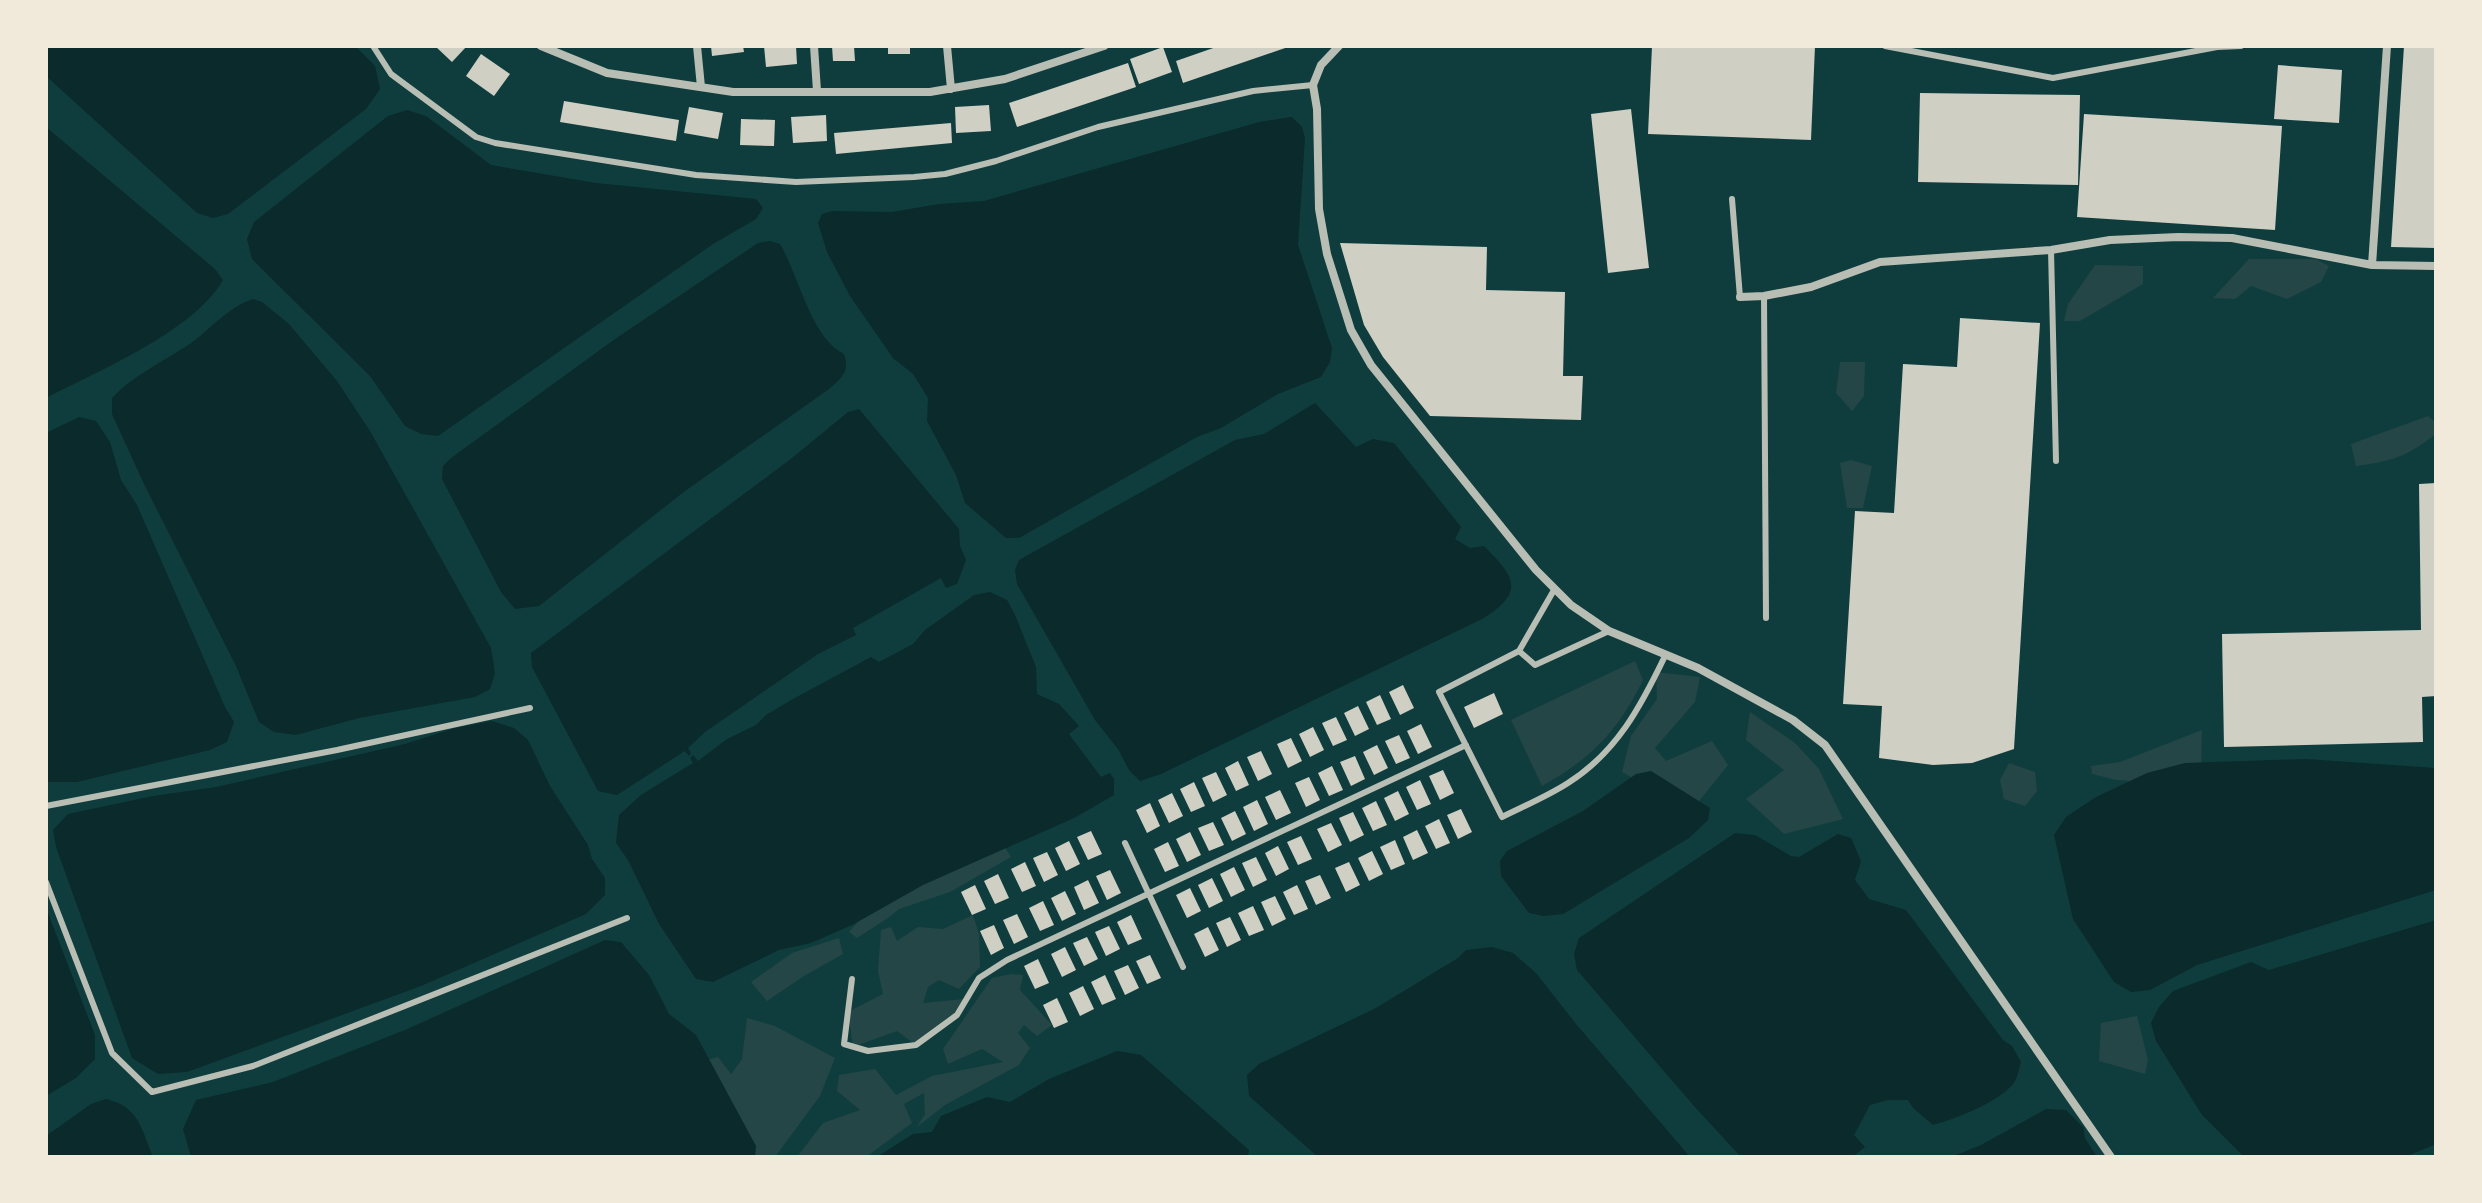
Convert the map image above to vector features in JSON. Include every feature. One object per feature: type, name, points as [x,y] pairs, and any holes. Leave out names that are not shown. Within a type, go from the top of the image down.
[{"type":"street","points":[[541,46],[607,73],[733,92],[930,92],[1005,79],[1104,46]]},
{"type":"street","points":[[568,46],[568,57]]},
{"type":"street","points":[[697,46],[701,87]]},
{"type":"street","points":[[814,46],[817,91]]},
{"type":"street","points":[[947,46],[951,89]]},
{"type":"street","points":[[1072,46],[1073,56]]},
{"type":"street","points":[[1339,46],[1321,65],[1313,85],[1317,109],[1319,209],[1327,254],[1351,330],[1371,365],[1554,590],[1609,631],[1698,668],[1793,720],[1825,745],[2111,1157]]},
{"type":"street","points":[[2372,265],[2387,46]]},
{"type":"street","points":[[1740,297],[1811,287],[1880,262],[2051,250],[2110,240],[2232,238],[2372,265],[2436,266]]},
{"type":"lane","points":[[373,46],[391,74],[476,137],[696,175],[796,182],[945,174],[996,161],[1098,127],[1253,91],[1313,85]]},
{"type":"lane","points":[[1885,46],[2053,78],[2217,47],[2241,46]]},
{"type":"lane","points":[[1732,199],[1740,297]]},
{"type":"lane","points":[[2051,250],[2056,461]]},
{"type":"lane","points":[[1764,296],[1766,618]]},
{"type":"lane","points":[[1554,590],[1519,651],[1439,692],[1502,817],[1568,783],[1595,763],[1619,738],[1639,710],[1665,656]]},
{"type":"lane","points":[[1519,651],[1535,665],[1609,631]]},
{"type":"lane","points":[[46,806],[337,750],[530,708]]},
{"type":"lane","points":[[852,979],[844,1044],[868,1051],[916,1045],[957,1015],[979,978],[1007,960],[1466,745]]},
{"type":"lane","points":[[1125,843],[1183,967]]},
{"type":"lane","points":[[46,882],[112,1053],[152,1092],[253,1066],[627,918]]},
{"type":"shaded area","points":[[46,46],[355,46],[375,66],[380,89],[366,109],[228,214],[213,218],[197,213],[46,76]]},
{"type":"shaded area","points":[[407,110],[426,116],[491,165],[596,183],[756,199],[763,208],[756,219],[713,244],[438,436],[421,434],[405,426],[370,376],[252,259],[247,239],[254,222],[388,116]]},
{"type":"shaded area","points":[[1292,117],[1302,127],[1305,138],[1298,245],[1332,348],[1330,362],[1321,377],[1278,394],[1221,428],[1197,437],[1019,538],[1006,538],[965,503],[956,475],[927,421],[928,398],[913,374],[893,358],[850,296],[827,252],[818,223],[822,214],[832,211],[892,212],[984,201],[1259,122]]},
{"type":"shaded area","points":[[46,127],[215,269],[223,280],[209,299],[168,333],[46,398]]},
{"type":"shaded area","points":[[770,241],[780,244],[823,335],[844,354],[846,365],[841,378],[685,491],[539,606],[515,609],[501,592],[442,479],[443,466],[615,339],[758,243]]},
{"type":"shaded area","points":[[2249,259],[2316,259],[2329,266],[2321,282],[2287,299],[2251,286],[2235,299],[2213,298]]},
{"type":"shaded area","points":[[2095,265],[2143,266],[2143,284],[2080,321],[2064,321],[2068,304]]},
{"type":"shaded area","points":[[253,299],[262,302],[289,324],[337,381],[370,431],[491,648],[495,673],[490,689],[475,697],[359,718],[296,735],[274,732],[259,722],[236,666],[112,414],[112,398],[130,382],[191,343],[235,308]]},
{"type":"shaded area","points":[[1840,362],[1865,362],[1864,396],[1852,411],[1836,393]]},
{"type":"shaded area","points":[[1315,403],[1356,447],[1373,439],[1394,443],[1461,527],[1455,539],[1470,548],[1484,546],[1509,576],[1510,592],[1505,601],[1482,619],[1161,774],[1140,781],[1095,720],[1017,584],[1015,570],[1019,560],[1235,440],[1264,434]]},
{"type":"shaded area","points":[[859,409],[959,529],[960,546],[966,560],[957,584],[946,588],[941,578],[853,628],[856,635],[818,654],[705,732],[688,748],[689,756],[685,751],[617,795],[598,791],[532,667],[531,653],[792,458],[848,412]]},
{"type":"shaded area","points":[[2428,416],[2436,423],[2436,434],[2425,442],[2399,457],[2356,466],[2351,444]]},
{"type":"shaded area","points":[[79,417],[96,421],[110,442],[121,480],[137,505],[234,722],[227,742],[210,750],[77,782],[46,782],[46,433]]},
{"type":"shaded area","points":[[1851,460],[1872,466],[1863,508],[1847,508],[1840,463]]},
{"type":"shaded area","points":[[990,592],[1007,600],[1015,615],[1036,667],[1037,694],[1059,704],[1079,726],[1069,734],[1101,777],[1110,773],[1114,779],[1114,795],[1074,818],[923,885],[854,924],[811,943],[779,950],[713,982],[696,979],[659,924],[628,860],[616,843],[619,815],[641,795],[693,763],[690,758],[693,755],[698,761],[727,739],[756,725],[766,715],[793,699],[871,657],[879,662],[913,644],[925,630],[974,595]]},
{"type":"shaded area","points":[[1635,661],[1643,680],[1613,729],[1589,754],[1542,786],[1511,720]]},
{"type":"shaded area","points":[[1656,672],[1700,677],[1695,702],[1655,748],[1666,761],[1712,741],[1728,765],[1692,810],[1622,772],[1631,736],[1657,699]]},
{"type":"shaded area","points":[[1750,712],[1795,743],[1819,769],[1843,819],[1784,834],[1746,799],[1784,770],[1746,740]]},
{"type":"shaded area","points":[[492,721],[514,728],[528,740],[550,786],[605,878],[605,895],[586,914],[421,986],[187,1072],[158,1074],[132,1058],[56,847],[53,830],[68,814],[153,796],[216,787]]},
{"type":"shaded area","points":[[2202,730],[2201,770],[2161,783],[2116,780],[2092,774],[2091,766],[2120,762]]},
{"type":"shaded area","points":[[2306,759],[2436,768],[2436,890],[2197,965],[2150,990],[2131,992],[2114,982],[2073,919],[2054,835],[2066,817],[2096,797],[2147,773],[2185,763]]},
{"type":"shaded area","points":[[2009,763],[2035,772],[2037,791],[2025,806],[2004,799],[2000,780]]},
{"type":"shaded area","points":[[1651,771],[1710,808],[1708,820],[1689,838],[1563,914],[1543,916],[1529,913],[1501,876],[1500,861],[1507,851],[1583,811],[1636,774]]},
{"type":"shaded area","points":[[1735,833],[1755,835],[1791,856],[1799,857],[1838,834],[1851,838],[1861,861],[1855,880],[1869,899],[1906,910],[2003,1040],[2012,1046],[2021,1062],[2016,1079],[2008,1089],[1978,1108],[1933,1125],[1908,1100],[1888,1100],[1870,1105],[1854,1135],[1865,1147],[1852,1157],[1741,1157],[1577,970],[1574,954],[1579,938]]},
{"type":"shaded area","points":[[1002,843],[1011,857],[950,892],[899,909],[857,938],[849,932],[871,907]]},
{"type":"shaded area","points":[[46,908],[95,1035],[95,1059],[76,1078],[46,1096]]},
{"type":"shaded area","points":[[973,915],[979,934],[980,967],[959,989],[939,980],[928,987],[923,1003],[964,999],[949,1021],[916,1045],[897,1031],[853,1047],[848,1012],[883,994],[878,971],[881,930],[891,927],[897,941],[918,927],[943,929]]},
{"type":"shaded area","points":[[2436,920],[2436,1144],[2405,1157],[2244,1157],[2202,1115],[2156,1041],[2151,1023],[2159,1007],[2173,991],[2251,962],[2269,970]]},
{"type":"shaded area","points":[[839,938],[843,954],[767,1001],[751,982],[792,953]]},
{"type":"shaded area","points":[[605,940],[621,942],[649,975],[669,1014],[696,1035],[756,1146],[755,1157],[191,1157],[183,1129],[196,1100],[273,1082],[405,1030]]},
{"type":"shaded area","points":[[1492,947],[1513,953],[1536,973],[1690,1157],[1318,1157],[1249,1096],[1247,1075],[1259,1064],[1376,1008],[1466,950]]},
{"type":"shaded area","points":[[1023,975],[1020,990],[1052,1025],[1037,1036],[1024,1025],[1018,1033],[1030,1048],[1019,1065],[945,1105],[917,1127],[925,1114],[924,1093],[904,1104],[912,1123],[866,1157],[797,1157],[823,1123],[860,1110],[837,1091],[839,1075],[875,1069],[896,1095],[932,1076],[1003,1062],[982,1049],[948,1064],[943,1049],[992,978]]},
{"type":"shaded area","points":[[2137,1016],[2148,1060],[2145,1074],[2099,1061],[2101,1023]]},
{"type":"shaded area","points":[[747,1018],[775,1026],[835,1058],[820,1096],[775,1157],[740,1157],[701,1062],[718,1057],[731,1074],[742,1059]]},
{"type":"shaded area","points":[[1117,1051],[1141,1055],[1249,1150],[1248,1157],[877,1157],[913,1134],[932,1132],[941,1116],[987,1097],[1010,1102],[1049,1079]]},
{"type":"shaded area","points":[[106,1099],[126,1107],[132,1113],[142,1128],[153,1157],[46,1157],[46,1136],[91,1104]]},
{"type":"shaded area","points":[[2046,1109],[2066,1110],[2083,1127],[2085,1138],[2097,1157],[1951,1157],[1981,1145]]},
{"type":"building","points":[[435,46],[467,46],[452,62]]},
{"type":"building","points":[[711,46],[743,46],[744,52],[712,56]]},
{"type":"building","points":[[764,46],[796,46],[797,64],[766,67]]},
{"type":"building","points":[[832,46],[854,46],[855,61],[833,61]]},
{"type":"building","points":[[888,46],[910,46],[910,54],[888,54]]},
{"type":"building","points":[[1219,46],[1291,46],[1183,83],[1176,61]]},
{"type":"building","points":[[1652,46],[1815,46],[1811,140],[1648,134]]},
{"type":"building","points":[[2404,46],[2436,46],[2436,248],[2391,247]]},
{"type":"building","points":[[1163,47],[1172,72],[1139,84],[1130,59]]},
{"type":"building","points":[[481,54],[510,74],[494,96],[466,76]]},
{"type":"building","points":[[1128,63],[1136,87],[1017,127],[1009,103]]},
{"type":"building","points":[[2278,65],[2342,70],[2339,123],[2274,119]]},
{"type":"building","points":[[1920,93],[2080,95],[2078,185],[1918,182]]},
{"type":"building","points":[[564,101],[679,120],[676,141],[560,122]]},
{"type":"building","points":[[989,105],[991,131],[956,133],[955,107]]},
{"type":"building","points":[[689,107],[723,113],[718,139],[684,133]]},
{"type":"building","points":[[1631,109],[1649,268],[1608,273],[1591,114]]},
{"type":"building","points":[[2084,114],[2282,126],[2275,230],[2077,217]]},
{"type":"building","points":[[826,115],[827,141],[793,143],[791,117]]},
{"type":"building","points":[[741,119],[775,120],[774,146],[740,145]]},
{"type":"building","points":[[951,123],[952,143],[836,154],[834,133]]},
{"type":"building","points":[[1340,243],[1487,247],[1486,290],[1565,292],[1563,376],[1583,376],[1581,420],[1430,416],[1383,357],[1364,325]]},
{"type":"building","points":[[1960,318],[2040,323],[2014,749],[1972,763],[1933,765],[1879,758],[1882,706],[1843,704],[1855,511],[1894,513],[1903,364],[1957,367]]},
{"type":"building","points":[[2436,483],[2436,696],[2422,697],[2423,742],[2224,747],[2222,634],[2421,630],[2419,484]]},
{"type":"building","points":[[1403,685],[1414,708],[1400,715],[1389,692]]},
{"type":"building","points":[[1494,693],[1503,714],[1474,728],[1464,707]]},
{"type":"building","points":[[1380,695],[1391,719],[1377,725],[1366,702]]},
{"type":"building","points":[[1358,706],[1369,729],[1355,736],[1344,713]]},
{"type":"building","points":[[1336,717],[1347,740],[1333,746],[1322,723]]},
{"type":"building","points":[[1421,724],[1432,747],[1418,754],[1407,731]]},
{"type":"building","points":[[1313,727],[1324,750],[1310,757],[1299,734]]},
{"type":"building","points":[[1399,735],[1410,758],[1396,764],[1385,741]]},
{"type":"building","points":[[1291,738],[1302,761],[1288,768],[1277,744]]},
{"type":"building","points":[[1377,745],[1388,768],[1374,775],[1363,752]]},
{"type":"building","points":[[1261,751],[1272,774],[1258,781],[1247,757]]},
{"type":"building","points":[[1355,756],[1365,779],[1351,786],[1340,762]]},
{"type":"building","points":[[1238,761],[1249,785],[1236,791],[1225,768]]},
{"type":"building","points":[[1332,766],[1343,790],[1329,796],[1318,773]]},
{"type":"building","points":[[1443,770],[1454,793],[1440,800],[1429,776]]},
{"type":"building","points":[[1216,772],[1227,795],[1213,802],[1202,778]]},
{"type":"building","points":[[1309,777],[1320,800],[1306,807],[1295,783]]},
{"type":"building","points":[[1420,780],[1431,804],[1417,810],[1406,787]]},
{"type":"building","points":[[1194,782],[1205,806],[1191,812],[1180,789]]},
{"type":"building","points":[[1280,790],[1291,813],[1276,820],[1265,797]]},
{"type":"building","points":[[1398,791],[1409,814],[1395,821],[1384,798]]},
{"type":"building","points":[[1172,793],[1183,816],[1169,823],[1158,800]]},
{"type":"building","points":[[1257,800],[1268,824],[1254,831],[1243,807]]},
{"type":"building","points":[[1376,801],[1387,825],[1373,831],[1362,808]]},
{"type":"building","points":[[1150,803],[1160,826],[1147,833],[1136,810]]},
{"type":"building","points":[[1461,809],[1472,832],[1458,839],[1447,815]]},
{"type":"building","points":[[1235,811],[1246,834],[1232,841],[1221,818]]},
{"type":"building","points":[[1353,812],[1364,835],[1350,842],[1339,818]]},
{"type":"building","points":[[1439,819],[1450,843],[1436,849],[1425,826]]},
{"type":"building","points":[[1213,822],[1224,845],[1209,851],[1198,828]]},
{"type":"building","points":[[1331,823],[1342,845],[1328,852],[1317,829]]},
{"type":"building","points":[[1417,830],[1428,853],[1413,860],[1403,837]]},
{"type":"building","points":[[1091,831],[1102,854],[1088,860],[1077,837]]},
{"type":"building","points":[[1190,832],[1201,855],[1187,862],[1176,839]]},
{"type":"building","points":[[1301,836],[1312,859],[1298,865],[1287,842]]},
{"type":"building","points":[[1395,840],[1405,864],[1391,870],[1380,847]]},
{"type":"building","points":[[1069,841],[1080,864],[1066,871],[1055,848]]},
{"type":"building","points":[[1168,842],[1179,866],[1165,872],[1154,849]]},
{"type":"building","points":[[1278,846],[1289,869],[1276,876],[1265,853]]},
{"type":"building","points":[[1372,851],[1383,874],[1369,881],[1358,858]]},
{"type":"building","points":[[1047,852],[1058,875],[1044,882],[1033,858]]},
{"type":"building","points":[[1256,857],[1267,880],[1253,887],[1242,863]]},
{"type":"building","points":[[1025,862],[1036,886],[1022,892],[1011,869]]},
{"type":"building","points":[[1349,862],[1360,885],[1346,892],[1335,868]]},
{"type":"building","points":[[1234,867],[1245,890],[1231,897],[1220,874]]},
{"type":"building","points":[[1110,870],[1121,893],[1107,900],[1096,876]]},
{"type":"building","points":[[998,874],[1009,898],[995,904],[984,881]]},
{"type":"building","points":[[1320,875],[1331,898],[1316,905],[1305,881]]},
{"type":"building","points":[[1212,878],[1223,901],[1209,908],[1198,885]]},
{"type":"building","points":[[1088,880],[1099,903],[1084,910],[1074,887]]},
{"type":"building","points":[[975,885],[986,909],[972,915],[961,892]]},
{"type":"building","points":[[1297,885],[1308,909],[1294,915],[1283,892]]},
{"type":"building","points":[[1190,888],[1201,911],[1187,918],[1176,895]]},
{"type":"building","points":[[1065,891],[1076,914],[1062,921],[1051,898]]},
{"type":"building","points":[[1275,896],[1286,919],[1272,926],[1261,902]]},
{"type":"building","points":[[1043,901],[1054,925],[1040,931],[1029,908]]},
{"type":"building","points":[[1253,906],[1264,930],[1249,936],[1238,913]]},
{"type":"building","points":[[1017,914],[1028,937],[1014,944],[1003,920]]},
{"type":"building","points":[[1131,915],[1142,939],[1128,945],[1117,922]]},
{"type":"building","points":[[1230,917],[1241,940],[1227,947],[1216,923]]},
{"type":"building","points":[[994,925],[1004,948],[991,955],[980,931]]},
{"type":"building","points":[[1109,926],[1120,949],[1106,956],[1095,932]]},
{"type":"building","points":[[1208,927],[1219,950],[1205,957],[1194,934]]},
{"type":"building","points":[[1087,937],[1098,959],[1084,966],[1073,943]]},
{"type":"building","points":[[1065,947],[1076,970],[1062,977],[1051,954]]},
{"type":"building","points":[[1150,955],[1161,978],[1147,984],[1136,961]]},
{"type":"building","points":[[1038,959],[1049,983],[1035,989],[1024,966]]},
{"type":"building","points":[[1128,965],[1139,988],[1125,995],[1114,971]]},
{"type":"building","points":[[1105,975],[1116,999],[1102,1005],[1091,982]]},
{"type":"building","points":[[1083,986],[1094,1009],[1080,1016],[1069,993]]},
{"type":"building","points":[[1057,998],[1068,1022],[1054,1028],[1043,1005]]}]
